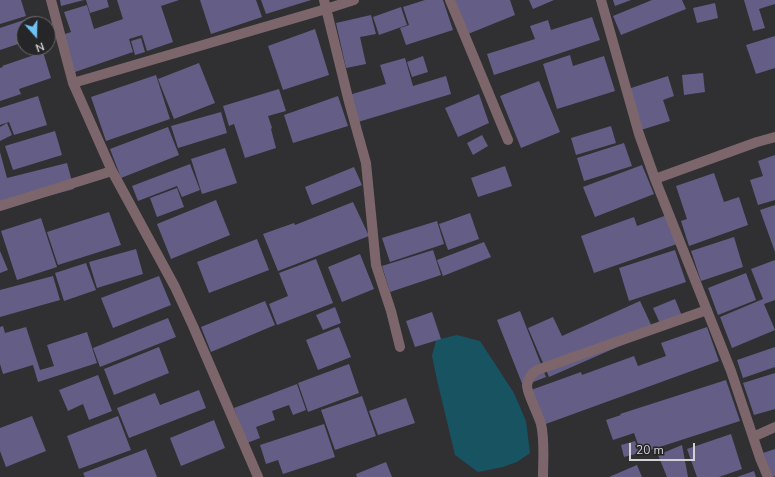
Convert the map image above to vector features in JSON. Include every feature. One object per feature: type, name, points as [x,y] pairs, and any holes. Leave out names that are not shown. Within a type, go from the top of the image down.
[{"type":"street","points":[[51,0],[73,83],[112,171],[175,287],[258,477]]},
{"type":"street","points":[[73,83],[325,5],[354,0]]},
{"type":"street","points":[[450,0],[508,140]]},
{"type":"street","points":[[601,0],[639,134],[731,370],[760,458],[768,477]]},
{"type":"street","points":[[325,5],[366,163],[376,265],[392,311],[400,347]]},
{"type":"street","points":[[656,179],[757,142],[775,137]]},
{"type":"street","points":[[0,206],[112,171]]},
{"type":"street","points":[[543,477],[543,436],[537,412],[527,384],[531,373],[707,310]]},
{"type":"street","points":[[753,437],[775,427]]},
{"type":"water","points":[[457,335],[480,341],[514,393],[526,421],[530,453],[517,462],[503,467],[478,472],[455,455],[432,356],[436,340]]},
{"type":"building","points":[[0,0],[21,0],[26,16],[16,16],[16,19],[0,24]]},
{"type":"building","points":[[60,0],[84,0],[61,6]]},
{"type":"building","points":[[86,0],[107,0],[109,7],[90,13]]},
{"type":"building","points":[[117,0],[179,0],[161,6],[173,42],[147,51],[142,35],[129,39],[133,52],[75,72],[62,35],[71,32],[64,12],[87,5],[94,29],[123,19]]},
{"type":"building","points":[[200,0],[256,0],[262,17],[211,34]]},
{"type":"building","points":[[261,0],[311,0],[266,14]]},
{"type":"building","points":[[425,0],[443,0],[453,30],[406,45],[400,28],[409,25],[403,7]]},
{"type":"building","points":[[455,0],[510,0],[515,15],[468,34]]},
{"type":"building","points":[[529,0],[554,0],[533,9]]},
{"type":"building","points":[[613,0],[631,0],[615,6]]},
{"type":"building","points":[[652,0],[682,0],[686,9],[621,35],[613,16]]},
{"type":"building","points":[[744,0],[775,0],[775,4],[759,9],[765,28],[753,31]]},
{"type":"building","points":[[715,3],[718,18],[697,23],[693,8]]},
{"type":"building","points":[[401,7],[407,25],[379,35],[373,17]]},
{"type":"building","points":[[371,15],[376,34],[360,37],[366,64],[346,68],[336,23]]},
{"type":"building","points":[[592,17],[600,40],[494,75],[487,54],[535,39],[530,26],[548,20],[551,30]]},
{"type":"building","points":[[16,23],[16,45],[0,50],[0,28]]},
{"type":"building","points":[[315,29],[329,75],[283,90],[268,46]]},
{"type":"building","points":[[775,36],[775,68],[756,74],[746,45]]},
{"type":"building","points":[[141,38],[145,52],[135,55],[131,41]]},
{"type":"building","points":[[570,55],[573,66],[604,56],[615,91],[557,109],[543,64]]},
{"type":"building","points":[[31,56],[44,56],[51,78],[19,89],[21,94],[0,101],[0,68],[3,67],[2,66]]},
{"type":"building","points":[[423,56],[428,72],[412,77],[407,62]]},
{"type":"building","points":[[405,58],[413,86],[446,76],[451,94],[358,122],[349,95],[386,84],[380,65]]},
{"type":"building","points":[[199,63],[215,103],[174,119],[158,79]]},
{"type":"building","points":[[703,73],[705,92],[684,95],[682,75]]},
{"type":"building","points":[[156,75],[170,119],[106,141],[91,97]]},
{"type":"building","points":[[668,76],[674,96],[663,100],[670,121],[641,130],[628,89]]},
{"type":"building","points":[[539,81],[560,132],[521,148],[500,96]]},
{"type":"building","points":[[279,89],[286,111],[268,116],[276,148],[245,158],[234,124],[229,126],[223,106]]},
{"type":"building","points":[[479,94],[489,123],[458,137],[445,108]]},
{"type":"building","points":[[38,96],[47,125],[14,135],[9,122],[0,125],[0,108]]},
{"type":"building","points":[[338,96],[348,126],[293,143],[284,115]]},
{"type":"building","points":[[221,112],[227,133],[178,148],[171,126]]},
{"type":"building","points":[[7,123],[12,135],[0,141],[0,127]]},
{"type":"building","points":[[611,126],[616,143],[576,155],[571,138]]},
{"type":"building","points":[[168,127],[179,155],[121,178],[110,149]]},
{"type":"building","points":[[55,131],[62,155],[13,170],[5,146]]},
{"type":"building","points":[[482,135],[488,146],[473,155],[467,143]]},
{"type":"building","points":[[624,143],[632,166],[584,181],[577,158]]},
{"type":"building","points":[[225,148],[237,183],[202,194],[191,159]]},
{"type":"building","points":[[0,152],[7,178],[67,163],[74,189],[0,209]]},
{"type":"building","points":[[775,155],[775,200],[758,205],[750,180],[763,176],[758,161]]},
{"type":"building","points":[[190,164],[200,190],[182,197],[177,186],[138,201],[132,186]]},
{"type":"building","points":[[642,165],[654,194],[595,217],[583,187]]},
{"type":"building","points":[[505,166],[512,186],[478,197],[471,178]]},
{"type":"building","points":[[354,167],[362,185],[312,205],[305,187]]},
{"type":"building","points":[[714,173],[724,202],[739,197],[748,225],[689,246],[681,221],[687,219],[676,186]]},
{"type":"building","points":[[177,188],[184,207],[157,217],[150,198]]},
{"type":"building","points":[[216,200],[230,235],[171,259],[157,224]]},
{"type":"building","points":[[353,202],[369,236],[278,271],[263,234],[294,223],[295,225]]},
{"type":"building","points":[[775,205],[775,252],[760,210]]},
{"type":"building","points":[[109,212],[121,245],[58,265],[47,232]]},
{"type":"building","points":[[470,213],[479,239],[448,250],[439,224]]},
{"type":"building","points":[[667,215],[677,244],[594,273],[581,236],[634,217],[637,226]]},
{"type":"building","points":[[41,218],[57,267],[17,280],[1,231]]},
{"type":"building","points":[[437,221],[444,244],[390,262],[382,238]]},
{"type":"building","points":[[734,237],[743,267],[701,281],[691,251]]},
{"type":"building","points":[[257,239],[269,270],[209,293],[197,262]]},
{"type":"building","points":[[484,242],[491,257],[443,276],[437,260]]},
{"type":"building","points":[[136,249],[143,274],[97,288],[89,262]]},
{"type":"building","points":[[433,250],[441,275],[390,292],[382,266]]},
{"type":"building","points":[[675,250],[686,282],[629,301],[619,268]]},
{"type":"building","points":[[0,251],[8,270],[0,273]]},
{"type":"building","points":[[360,254],[374,289],[342,302],[328,267]]},
{"type":"building","points":[[316,259],[333,303],[277,325],[269,304],[288,296],[279,273]]},
{"type":"building","points":[[775,260],[775,300],[764,304],[775,330],[732,348],[720,317],[763,299],[751,269]]},
{"type":"building","points":[[86,263],[96,290],[64,301],[55,273]]},
{"type":"building","points":[[746,273],[756,300],[718,315],[708,288]]},
{"type":"building","points":[[53,276],[60,300],[0,317],[0,290]]},
{"type":"building","points":[[159,276],[171,305],[113,328],[101,298]]},
{"type":"building","points":[[675,299],[684,321],[663,330],[653,308]]},
{"type":"building","points":[[265,301],[275,325],[211,352],[201,327]]},
{"type":"building","points":[[640,301],[654,331],[549,377],[528,328],[553,317],[562,336]]},
{"type":"building","points":[[335,307],[341,323],[323,330],[316,315]]},
{"type":"building","points":[[520,311],[546,377],[523,386],[497,320]]},
{"type":"building","points":[[432,312],[441,339],[415,347],[406,321]]},
{"type":"building","points":[[168,318],[176,337],[100,367],[93,348]]},
{"type":"building","points":[[3,326],[5,333],[26,327],[40,370],[54,366],[47,345],[87,332],[97,363],[38,382],[33,365],[3,374],[0,364],[0,327]]},
{"type":"building","points":[[339,327],[351,357],[318,370],[306,340]]},
{"type":"building","points":[[707,327],[719,361],[543,425],[531,390],[581,372],[582,375],[634,356],[638,366],[666,356],[661,343]]},
{"type":"building","points":[[159,347],[169,373],[114,395],[104,369]]},
{"type":"building","points":[[775,347],[775,367],[743,378],[737,360]]},
{"type":"building","points":[[349,364],[359,393],[308,412],[298,383]]},
{"type":"building","points":[[775,373],[775,409],[754,415],[743,383]]},
{"type":"building","points":[[98,375],[112,411],[89,420],[83,404],[68,411],[59,390]]},
{"type":"building","points":[[726,380],[740,421],[641,453],[634,433],[613,440],[606,420],[621,415],[620,414]]},
{"type":"building","points":[[297,384],[306,410],[293,415],[289,405],[272,411],[275,420],[256,427],[260,438],[247,443],[234,408]]},
{"type":"building","points":[[199,390],[206,408],[129,438],[117,408],[155,393],[160,405]]},
{"type":"building","points":[[362,396],[376,436],[335,450],[321,410]]},
{"type":"building","points":[[406,398],[415,423],[378,435],[369,411]]},
{"type":"building","points":[[32,416],[46,451],[6,467],[0,451],[0,428]]},
{"type":"building","points":[[118,416],[131,450],[79,469],[67,436]]},
{"type":"building","points":[[214,420],[225,448],[181,466],[170,438]]},
{"type":"building","points":[[324,424],[335,457],[283,474],[278,460],[266,464],[260,445]]},
{"type":"building","points":[[731,434],[742,469],[719,477],[697,477],[687,449]]},
{"type":"building","points":[[635,441],[639,453],[624,457],[621,445]]},
{"type":"building","points":[[682,445],[688,477],[667,477],[658,455]]},
{"type":"building","points":[[146,449],[157,477],[85,477],[83,473]]},
{"type":"building","points":[[775,449],[775,476],[773,477],[763,453]]},
{"type":"building","points":[[386,462],[392,477],[357,477],[356,474]]},
{"type":"building","points":[[637,465],[642,477],[609,477]]},
{"type":"building","points":[[754,471],[756,477],[737,477]]}]
